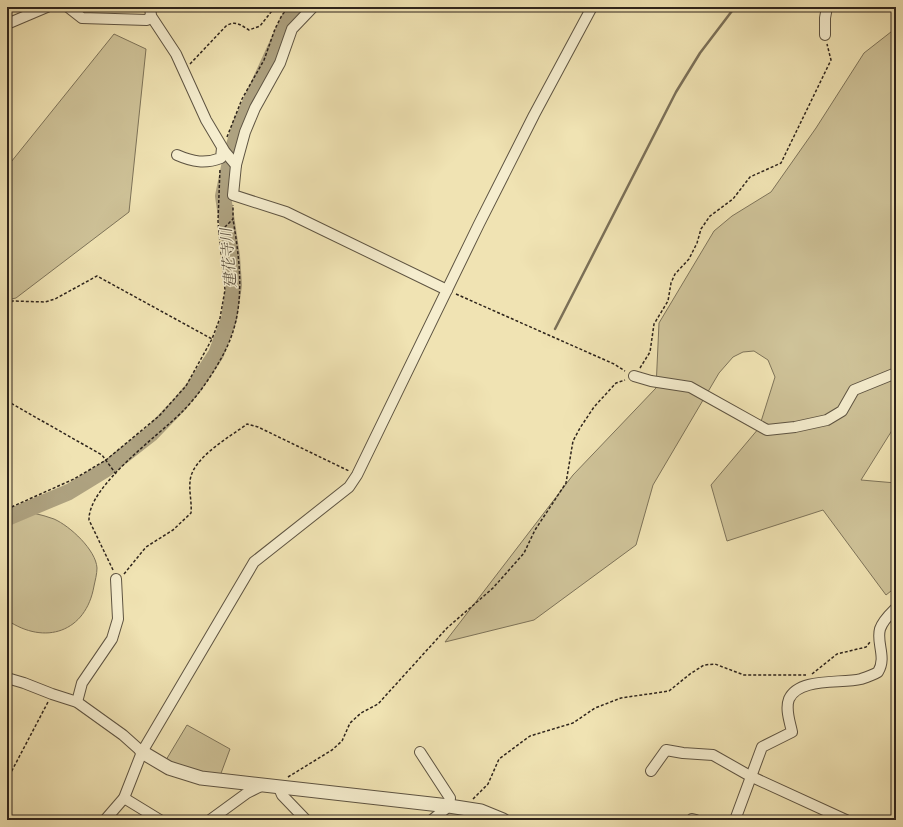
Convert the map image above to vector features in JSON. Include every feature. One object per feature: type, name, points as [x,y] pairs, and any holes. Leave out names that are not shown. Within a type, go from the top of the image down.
[{"type":"street","points":[[7,24],[47,7]]},
{"type":"street","points":[[68,7],[82,18],[147,20],[151,11]]},
{"type":"street","points":[[314,7],[292,29],[280,63],[255,108],[245,132],[235,164],[233,195],[286,212],[447,290]]},
{"type":"street","points":[[105,820],[124,798],[142,752],[254,562],[348,487],[358,475],[530,122],[592,7]]},
{"type":"street","points":[[825,35],[825,18],[827,7]]},
{"type":"street","points":[[151,11],[183,68],[222,153],[235,164]]},
{"type":"street","points":[[177,155],[194,162],[213,161],[222,153]]},
{"type":"street","points":[[634,376],[651,381],[690,387],[767,430],[795,427],[826,420],[842,411],[854,390],[896,373]]},
{"type":"street","points":[[77,702],[82,683],[112,639],[118,619],[116,579]]},
{"type":"street","points":[[735,820],[762,747],[792,732],[787,708],[789,699],[794,691],[814,684],[860,679],[878,672],[883,665],[880,630],[885,620],[896,608]]},
{"type":"street","points":[[7,678],[77,702],[123,735],[142,752],[185,774],[261,786],[449,806],[481,811],[503,820]]},
{"type":"street","points":[[651,771],[666,750],[713,755],[750,776],[846,820]]},
{"type":"street","points":[[420,752],[450,798],[449,806],[432,820]]},
{"type":"street","points":[[210,820],[247,793],[261,786]]},
{"type":"street","points":[[279,788],[282,795],[306,820]]},
{"type":"street","points":[[124,798],[160,820]]},
{"type":"path","points":[[183,68],[200,54],[220,30],[232,22],[236,22],[249,30],[257,29],[275,7]]},
{"type":"path","points":[[7,509],[74,479],[106,460],[159,416],[186,386],[212,339],[220,318],[225,290],[218,221],[222,153],[242,99],[264,60],[282,14],[289,7]]},
{"type":"path","points":[[279,788],[285,778],[332,750],[342,741],[350,723],[362,713],[378,704],[447,628],[493,588],[524,553],[535,530],[566,483],[573,441],[580,428],[594,406],[616,384],[634,376],[650,352],[654,324],[668,300],[671,282],[675,274],[689,259],[697,243],[701,229],[710,216],[733,199],[750,177],[781,163],[831,60],[825,35]]},
{"type":"path","points":[[233,195],[233,219],[240,265],[240,301],[227,347],[217,365],[183,411],[129,459],[100,491],[89,514],[89,520],[116,579],[127,571],[146,547],[173,530],[191,514],[190,482],[194,469],[211,451],[247,424],[258,427],[358,475]]},
{"type":"path","points":[[220,233],[233,219]]},
{"type":"path","points":[[7,311],[12,301],[45,302],[55,299],[97,276],[212,339]]},
{"type":"path","points":[[447,290],[614,364],[634,376]]},
{"type":"path","points":[[7,401],[102,455],[116,474]]},
{"type":"path","points":[[463,809],[488,784],[499,758],[530,736],[573,723],[595,708],[621,698],[668,691],[704,665],[715,664],[744,675],[810,675],[837,654],[866,647],[880,630]]},
{"type":"path","points":[[7,780],[52,694]]},
{"type":"shaded area","points":[[896,28],[896,424],[861,480],[896,483],[896,587],[886,595],[823,510],[727,541],[711,485],[759,428],[775,377],[768,360],[754,351],[743,352],[733,357],[719,373],[653,485],[636,545],[534,620],[445,642],[573,475],[656,388],[659,323],[714,231],[732,216],[771,192],[816,128],[864,53]]},
{"type":"shaded area","points":[[114,34],[146,49],[129,212],[16,298],[7,300],[7,167]]},
{"type":"shaded area","points":[[13,508],[49,517],[60,522],[81,539],[96,561],[97,573],[90,602],[73,624],[62,630],[49,633],[36,632],[21,628],[7,620],[7,510]]},
{"type":"shaded area","points":[[187,725],[230,749],[220,776],[182,768],[166,760]]},
{"type":"waterway","name":"建花寺川","points":[[7,518],[69,492],[105,470],[151,434],[194,387],[216,354],[229,319],[234,285],[232,256],[223,196],[232,152],[240,125],[288,20],[306,7]]},
{"type":"waterway","points":[[555,329],[676,92],[700,53],[735,7]]}]
